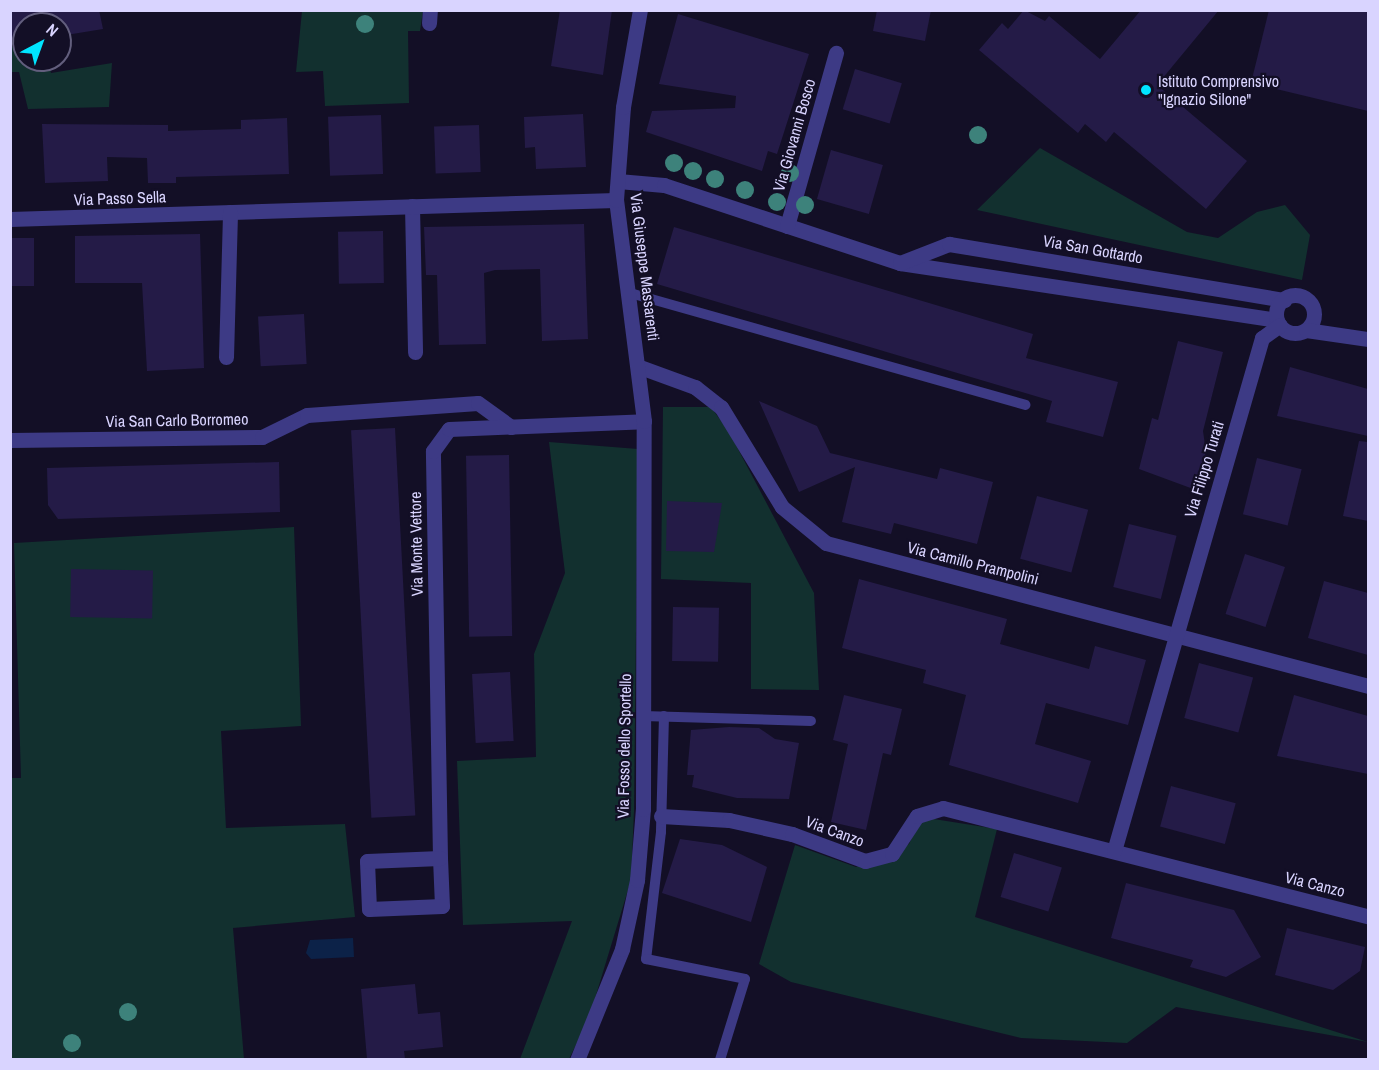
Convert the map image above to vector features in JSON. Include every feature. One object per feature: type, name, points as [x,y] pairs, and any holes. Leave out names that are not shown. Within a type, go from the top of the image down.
[{"type":"street","name":"Via Giuseppe Massarenti","points":[[640,10],[623,107],[616,200],[640,367],[644,421]]},
{"type":"street","name":"Via Giovanni Bosco","points":[[787,226],[836,53]]},
{"type":"street","points":[[618,181],[664,185],[900,264],[1279,323],[1295,333],[1305,330],[1340,331],[1368,339]]},
{"type":"street","name":"Via Passo Sella","points":[[10,219],[616,200]]},
{"type":"street","points":[[412,206],[415,352]]},
{"type":"street","points":[[226,357],[230,212]]},
{"type":"street","name":"Via San Gottardo","points":[[900,264],[950,243],[1284,300]]},
{"type":"street","points":[[1279,323],[1284,300],[1302,297],[1340,331]]},
{"type":"street","points":[[1305,330],[1314,310]]},
{"type":"street","name":"Via Filippo Turati","points":[[1174,632],[1262,338],[1279,323]]},
{"type":"street","name":"Via Camillo Prampolini","points":[[640,367],[695,387],[721,407],[782,507],[826,543],[1174,632],[1368,686]]},
{"type":"street","name":"Via San Carlo Borromeo","points":[[10,440],[262,437],[307,415],[478,403],[511,427]]},
{"type":"street","name":"Via Monte Vettore","points":[[440,858],[433,451],[448,429],[644,421]]},
{"type":"street","name":"Via Fosso dello Sportello","points":[[577,1059],[622,949],[636,880],[643,716],[644,421]]},
{"type":"street","points":[[1114,851],[1174,632]]},
{"type":"street","name":"Via Canzo","points":[[661,816],[739,822],[792,834],[865,861],[892,854],[917,816],[943,808],[1368,916]]},
{"type":"street","points":[[440,858],[442,906],[369,909],[367,861],[440,858]]},
{"type":"lane","points":[[630,292],[1025,405]]},
{"type":"lane","points":[[643,716],[811,721]]},
{"type":"lane","points":[[664,716],[661,816],[646,959],[745,979],[720,1059]]},
{"type":"green space","points":[[302,11],[423,11],[420,31],[408,31],[409,103],[325,106],[323,71],[296,72]]},
{"type":"green space","points":[[12,47],[12,72],[11,72]]},
{"type":"green space","points":[[112,63],[109,107],[28,109],[19,72],[72,72],[72,70]]},
{"type":"green space","points":[[1040,148],[1187,232],[1218,238],[1257,212],[1285,205],[1310,235],[1302,280],[977,210]]},
{"type":"green space","points":[[663,407],[711,407],[729,432],[814,593],[819,690],[751,689],[751,583],[661,579]]},
{"type":"green space","points":[[549,442],[638,449],[634,811],[631,880],[589,1018],[569,1059],[520,1059],[572,921],[463,925],[457,761],[536,757],[534,654],[565,573]]},
{"type":"green space","points":[[294,527],[301,726],[221,731],[226,828],[345,824],[355,917],[233,928],[244,1059],[11,1060],[10,778],[21,778],[14,543]]},
{"type":"green space","points":[[921,817],[997,829],[975,917],[1368,1042],[1176,1007],[1127,1043],[1021,1038],[791,982],[759,964],[795,845],[856,867],[909,844]]},
{"type":"water","points":[[353,938],[354,957],[311,959],[306,953],[310,940]]},
{"type":"building","points":[[10,10],[99,10],[103,29],[72,34],[72,12],[12,12],[12,41],[10,41]]},
{"type":"building","points":[[560,10],[612,10],[603,75],[551,66]]},
{"type":"building","points":[[877,10],[931,10],[925,41],[873,31]]},
{"type":"building","points":[[1024,10],[1045,21],[1049,16],[1100,59],[1141,10],[1219,10],[1157,85],[1247,161],[1206,209],[1114,132],[1106,142],[1085,124],[1078,133],[979,50],[1002,23],[1008,29]]},
{"type":"building","points":[[1269,10],[1368,10],[1368,111],[1251,83]]},
{"type":"building","points":[[678,14],[809,54],[777,154],[768,151],[762,171],[646,132],[652,111],[735,108],[736,96],[659,84]]},
{"type":"building","points":[[855,69],[902,83],[890,123],[843,109]]},
{"type":"building","points":[[583,114],[586,167],[536,169],[535,147],[525,148],[524,117]]},
{"type":"building","points":[[381,115],[383,174],[330,176],[328,117]]},
{"type":"building","points":[[287,118],[289,174],[176,177],[176,183],[148,183],[147,158],[107,157],[108,181],[45,183],[42,124],[168,125],[168,131],[241,129],[241,120]]},
{"type":"building","points":[[479,125],[481,172],[436,174],[434,127]]},
{"type":"building","points":[[831,150],[883,165],[869,214],[817,199]]},
{"type":"building","points":[[584,224],[588,339],[542,341],[540,269],[495,270],[484,273],[486,344],[439,345],[437,275],[426,275],[424,227]]},
{"type":"building","points":[[674,227],[1033,334],[1026,358],[1118,382],[1103,437],[1046,422],[1052,401],[657,284]]},
{"type":"building","points":[[383,231],[384,283],[339,284],[338,232]]},
{"type":"building","points":[[200,234],[204,368],[147,371],[142,283],[75,283],[75,236]]},
{"type":"building","points":[[10,238],[34,238],[34,286],[10,286]]},
{"type":"building","points":[[304,314],[307,364],[261,366],[258,316]]},
{"type":"building","points":[[1178,341],[1223,352],[1203,431],[1206,452],[1196,490],[1139,469],[1152,418],[1158,420]]},
{"type":"building","points":[[1290,367],[1368,389],[1368,436],[1277,416]]},
{"type":"building","points":[[759,401],[817,426],[830,453],[937,479],[940,468],[993,482],[977,544],[894,523],[891,534],[842,522],[855,467],[799,492]]},
{"type":"building","points":[[395,428],[415,815],[371,818],[351,430]]},
{"type":"building","points":[[1359,441],[1368,442],[1368,521],[1343,516]]},
{"type":"building","points":[[509,455],[512,636],[469,637],[466,456]]},
{"type":"building","points":[[1257,458],[1302,469],[1288,525],[1243,514]]},
{"type":"building","points":[[279,462],[280,512],[58,519],[48,505],[47,468]]},
{"type":"building","points":[[1037,496],[1088,510],[1071,573],[1020,559]]},
{"type":"building","points":[[667,501],[722,503],[714,552],[666,551]]},
{"type":"building","points":[[1129,524],[1177,536],[1161,599],[1113,587]]},
{"type":"building","points":[[1245,554],[1285,567],[1265,627],[1226,614]]},
{"type":"building","points":[[71,569],[153,570],[152,618],[70,617]]},
{"type":"building","points":[[859,579],[1007,619],[1000,644],[1089,669],[1095,646],[1146,660],[1128,725],[1046,703],[1035,744],[1091,761],[1078,803],[949,765],[966,695],[923,683],[926,670],[842,648]]},
{"type":"building","points":[[1324,581],[1368,593],[1368,655],[1308,638]]},
{"type":"building","points":[[673,607],[719,608],[718,662],[672,661]]},
{"type":"building","points":[[1199,663],[1253,677],[1238,733],[1184,718]]},
{"type":"building","points":[[510,672],[514,741],[476,743],[472,674]]},
{"type":"building","points":[[844,695],[902,709],[891,755],[883,753],[866,830],[831,822],[848,744],[833,740]]},
{"type":"building","points":[[1294,695],[1368,716],[1368,774],[1277,756]]},
{"type":"building","points":[[729,727],[759,728],[775,739],[799,743],[789,799],[737,798],[692,787],[694,775],[687,775],[691,730]]},
{"type":"building","points":[[1171,786],[1236,803],[1225,844],[1160,827]]},
{"type":"building","points":[[680,839],[722,845],[767,867],[751,922],[662,893]]},
{"type":"building","points":[[1014,853],[1062,868],[1048,912],[1001,897]]},
{"type":"building","points":[[1126,883],[1234,910],[1261,957],[1226,977],[1190,967],[1193,960],[1111,938]]},
{"type":"building","points":[[1287,928],[1365,947],[1360,971],[1333,990],[1275,975]]},
{"type":"building","points":[[415,984],[418,1014],[440,1012],[443,1047],[404,1051],[405,1059],[367,1059],[361,989]]},
{"type":"place","name":"Istituto Comprensivo \"Ignazio Silone\"","points":[[1146,90]]}]
